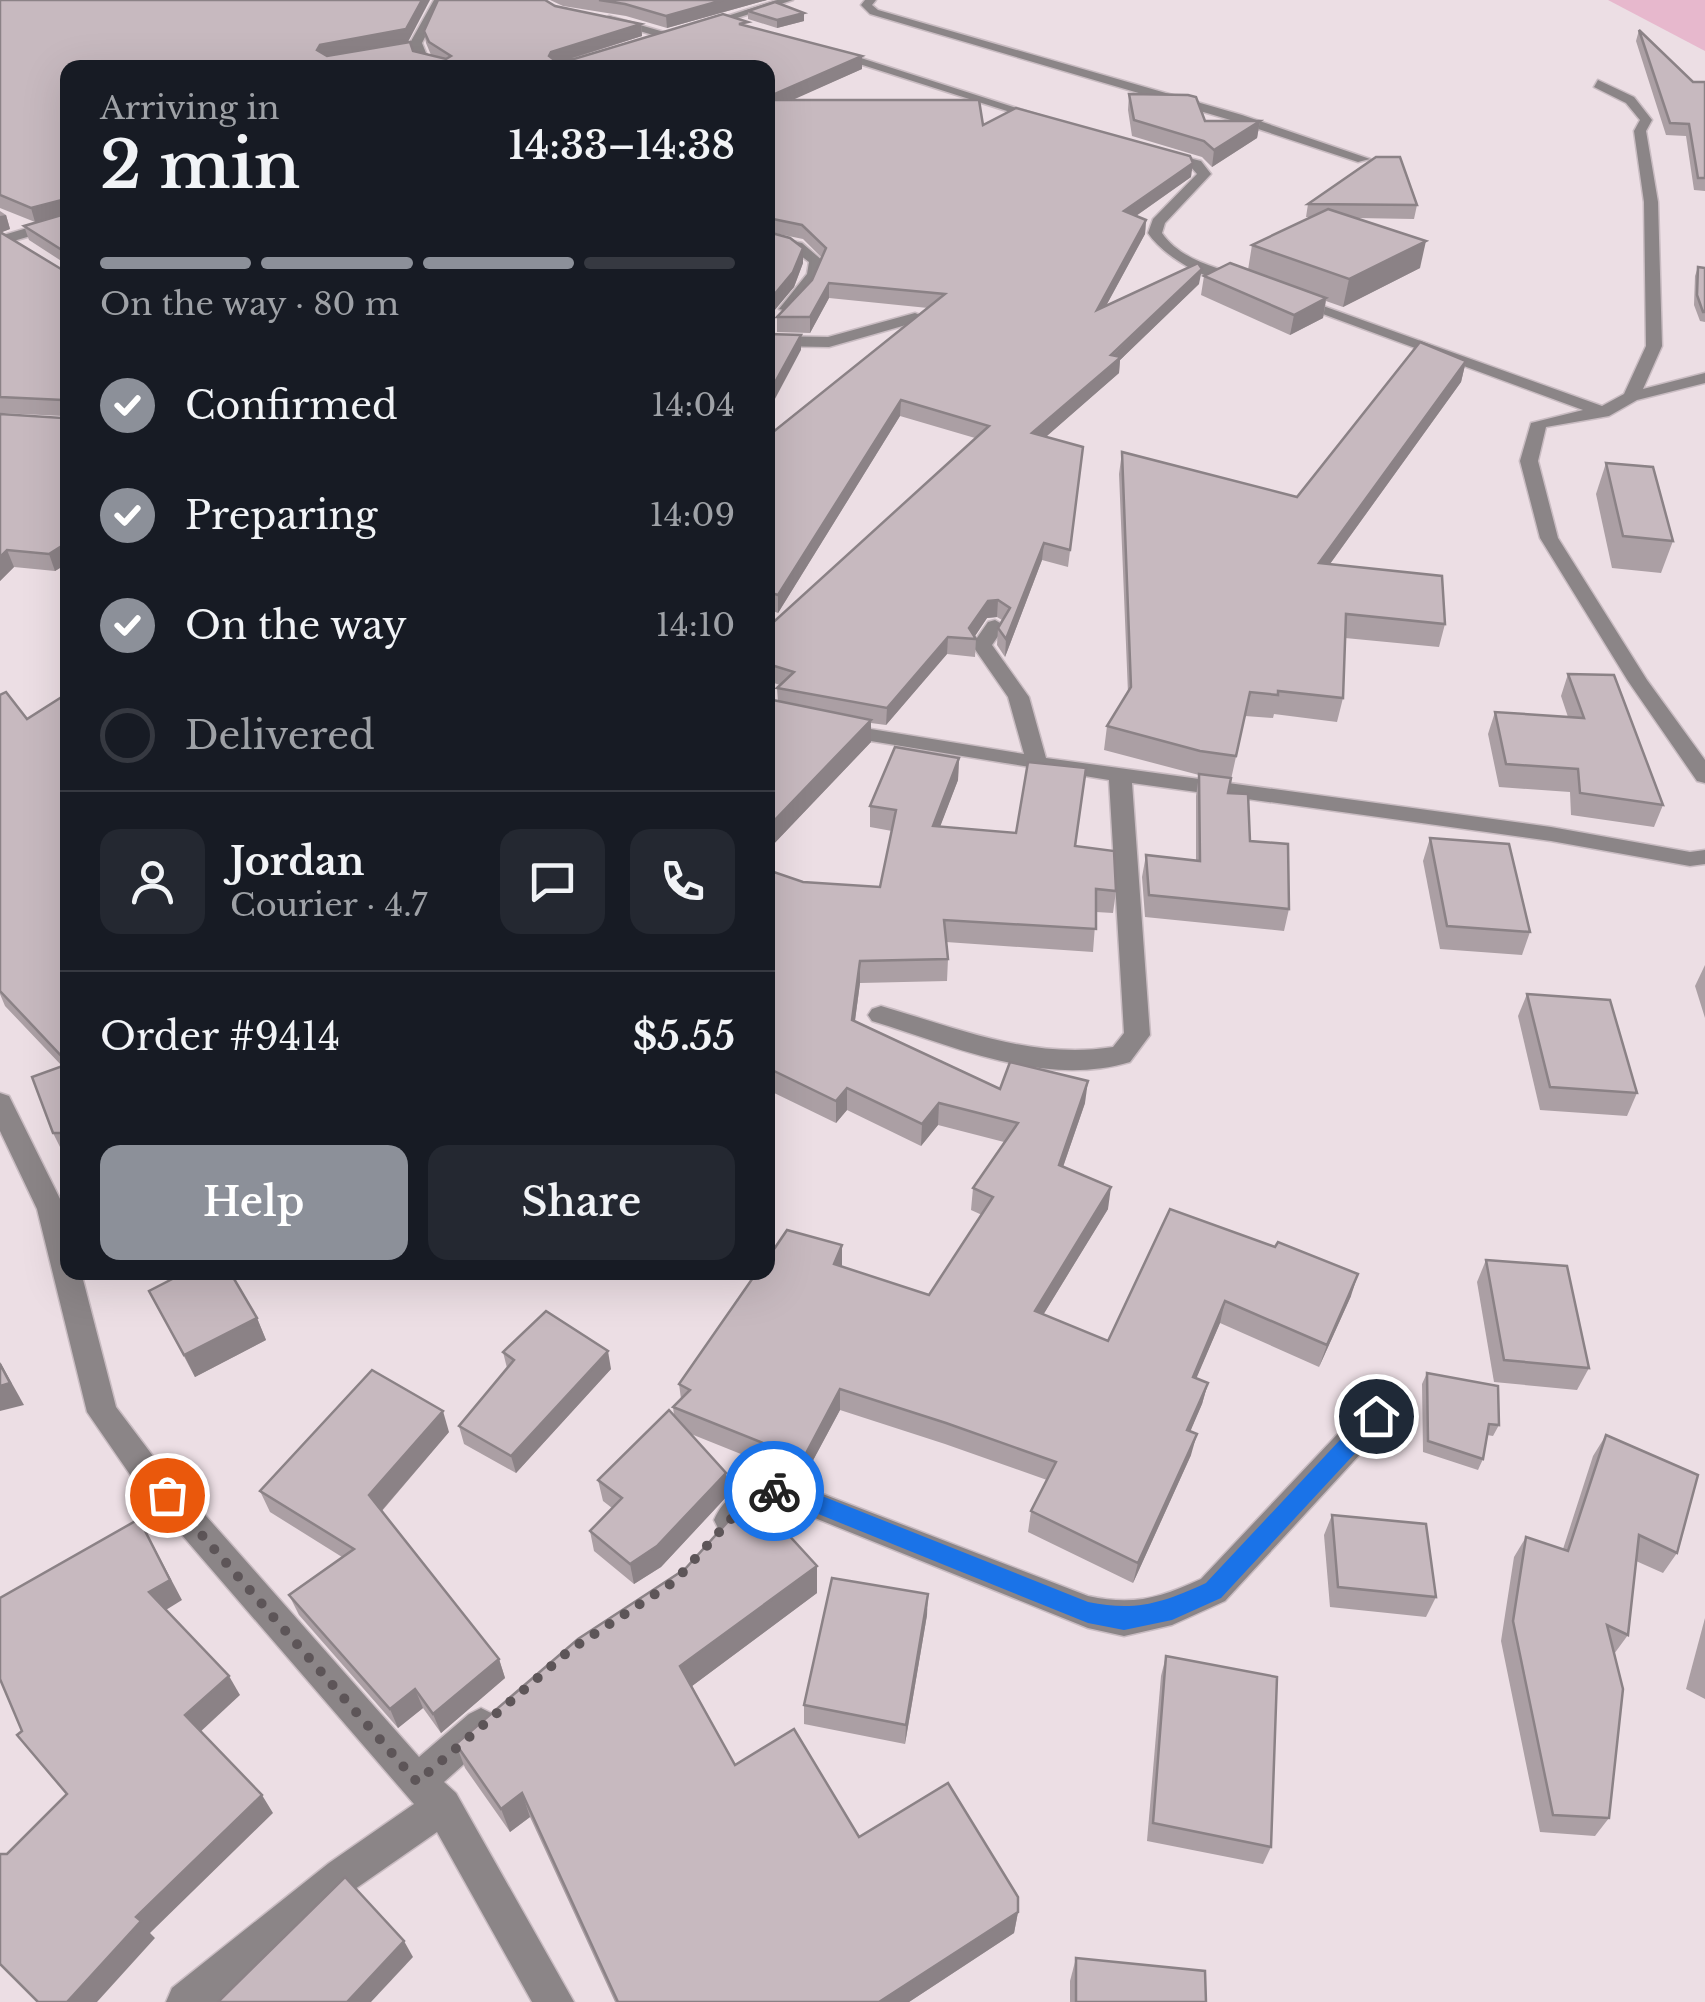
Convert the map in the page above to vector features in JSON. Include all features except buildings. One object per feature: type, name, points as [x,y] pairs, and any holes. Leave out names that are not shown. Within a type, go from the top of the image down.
[{"type":"street","points":[[417,47],[439,0]]},
{"type":"street","points":[[649,42],[788,0]]},
{"type":"street","points":[[871,0],[866,4],[874,12],[1238,118],[1363,159]]},
{"type":"street","points":[[590,18],[625,23],[666,36]]},
{"type":"street","points":[[724,20],[762,31]]},
{"type":"street","points":[[399,50],[417,47]]},
{"type":"street","points":[[417,47],[424,60]]},
{"type":"street","points":[[818,48],[1058,122]]},
{"type":"street","points":[[1598,84],[1630,100],[1646,120],[1640,131],[1652,202],[1654,346],[1631,398]]},
{"type":"street","points":[[1149,149],[1196,164],[1204,174],[1158,222],[1155,233],[1160,244],[1174,254],[1259,286]]},
{"type":"street","points":[[9,242],[60,222]]},
{"type":"street","points":[[16,223],[33,230]]},
{"type":"street","points":[[775,241],[797,246],[816,261],[814,274],[803,291],[775,324]]},
{"type":"street","points":[[1276,293],[1603,412]]},
{"type":"street","points":[[775,341],[829,342],[915,318]]},
{"type":"street","points":[[1705,378],[1631,398],[1603,412],[1539,423],[1530,462],[1548,538],[1638,681],[1705,776]]},
{"type":"street","points":[[995,626],[982,644],[988,661],[1006,678],[1025,710],[1036,762]]},
{"type":"street","points":[[822,726],[1036,762],[1551,834],[1670,856],[1705,868]]},
{"type":"street","points":[[881,1015],[1026,1058],[1091,1060],[1122,1055],[1137,1035],[1120,774]]},
{"type":"street","points":[[1670,856],[1705,857]]},
{"type":"street","points":[[0,1103],[51,1209],[60,1245]]},
{"type":"street","points":[[69,1280],[102,1412],[142,1466],[430,1794],[554,2002]]},
{"type":"street","points":[[713,1539],[751,1497],[773,1491],[802,1498],[1088,1612],[1124,1620],[1172,1610],[1213,1590],[1376,1416]]},
{"type":"street","points":[[186,2002],[342,1876],[430,1794],[500,1710]]},
{"type":"shaded area","points":[[1608,0],[1705,0],[1705,51]]},
{"type":"way so far","points":[[167,1495],[417,1782],[570,1650],[675,1581],[751,1497],[774,1491]]},
{"type":"route","points":[[774,1491],[802,1498],[1088,1612],[1124,1620],[1172,1610],[1213,1590],[1376,1416]]}]
